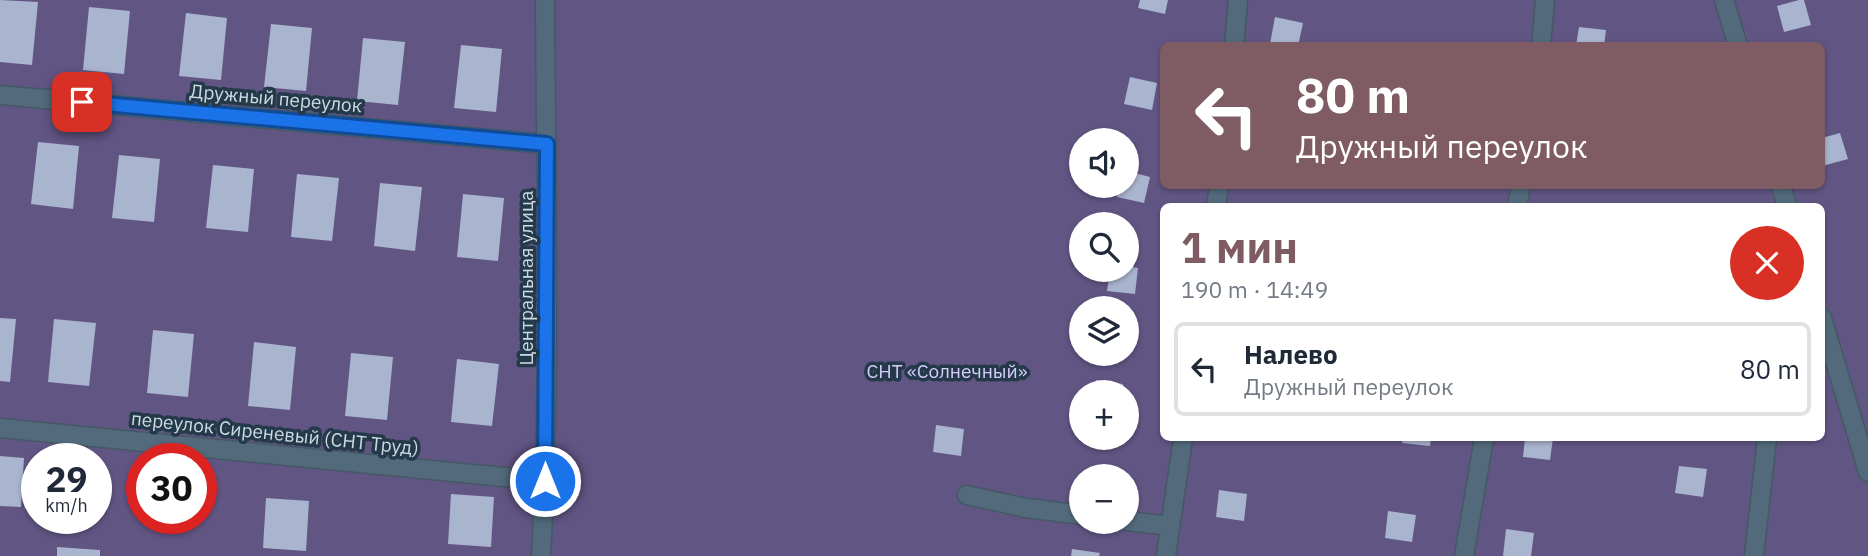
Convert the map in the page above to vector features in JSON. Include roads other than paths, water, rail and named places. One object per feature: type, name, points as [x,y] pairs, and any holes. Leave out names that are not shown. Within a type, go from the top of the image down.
[{"type":"street","name":"Центральная улица","points":[[541,556],[545,481],[545,0]]},
{"type":"street","points":[[1234,42],[1238,0]]},
{"type":"street","points":[[1541,42],[1545,0]]},
{"type":"street","points":[[1724,0],[1737,42]]},
{"type":"street","name":"Дружный переулок","points":[[0,94],[547,144]]},
{"type":"street","points":[[1825,335],[1868,472]]},
{"type":"street","name":"переулок Сиреневый (СНТ Труд)","points":[[0,428],[545,481]]},
{"type":"street","points":[[1166,556],[1183,441]]},
{"type":"street","points":[[1464,556],[1483,441]]},
{"type":"street","points":[[1754,556],[1767,441]]},
{"type":"street","points":[[967,495],[1027,508],[1069,513]]},
{"type":"street","points":[[1139,522],[1170,526]]},
{"type":"park label","name":"СНТ «Солнечный»","points":[[947,371]]}]
